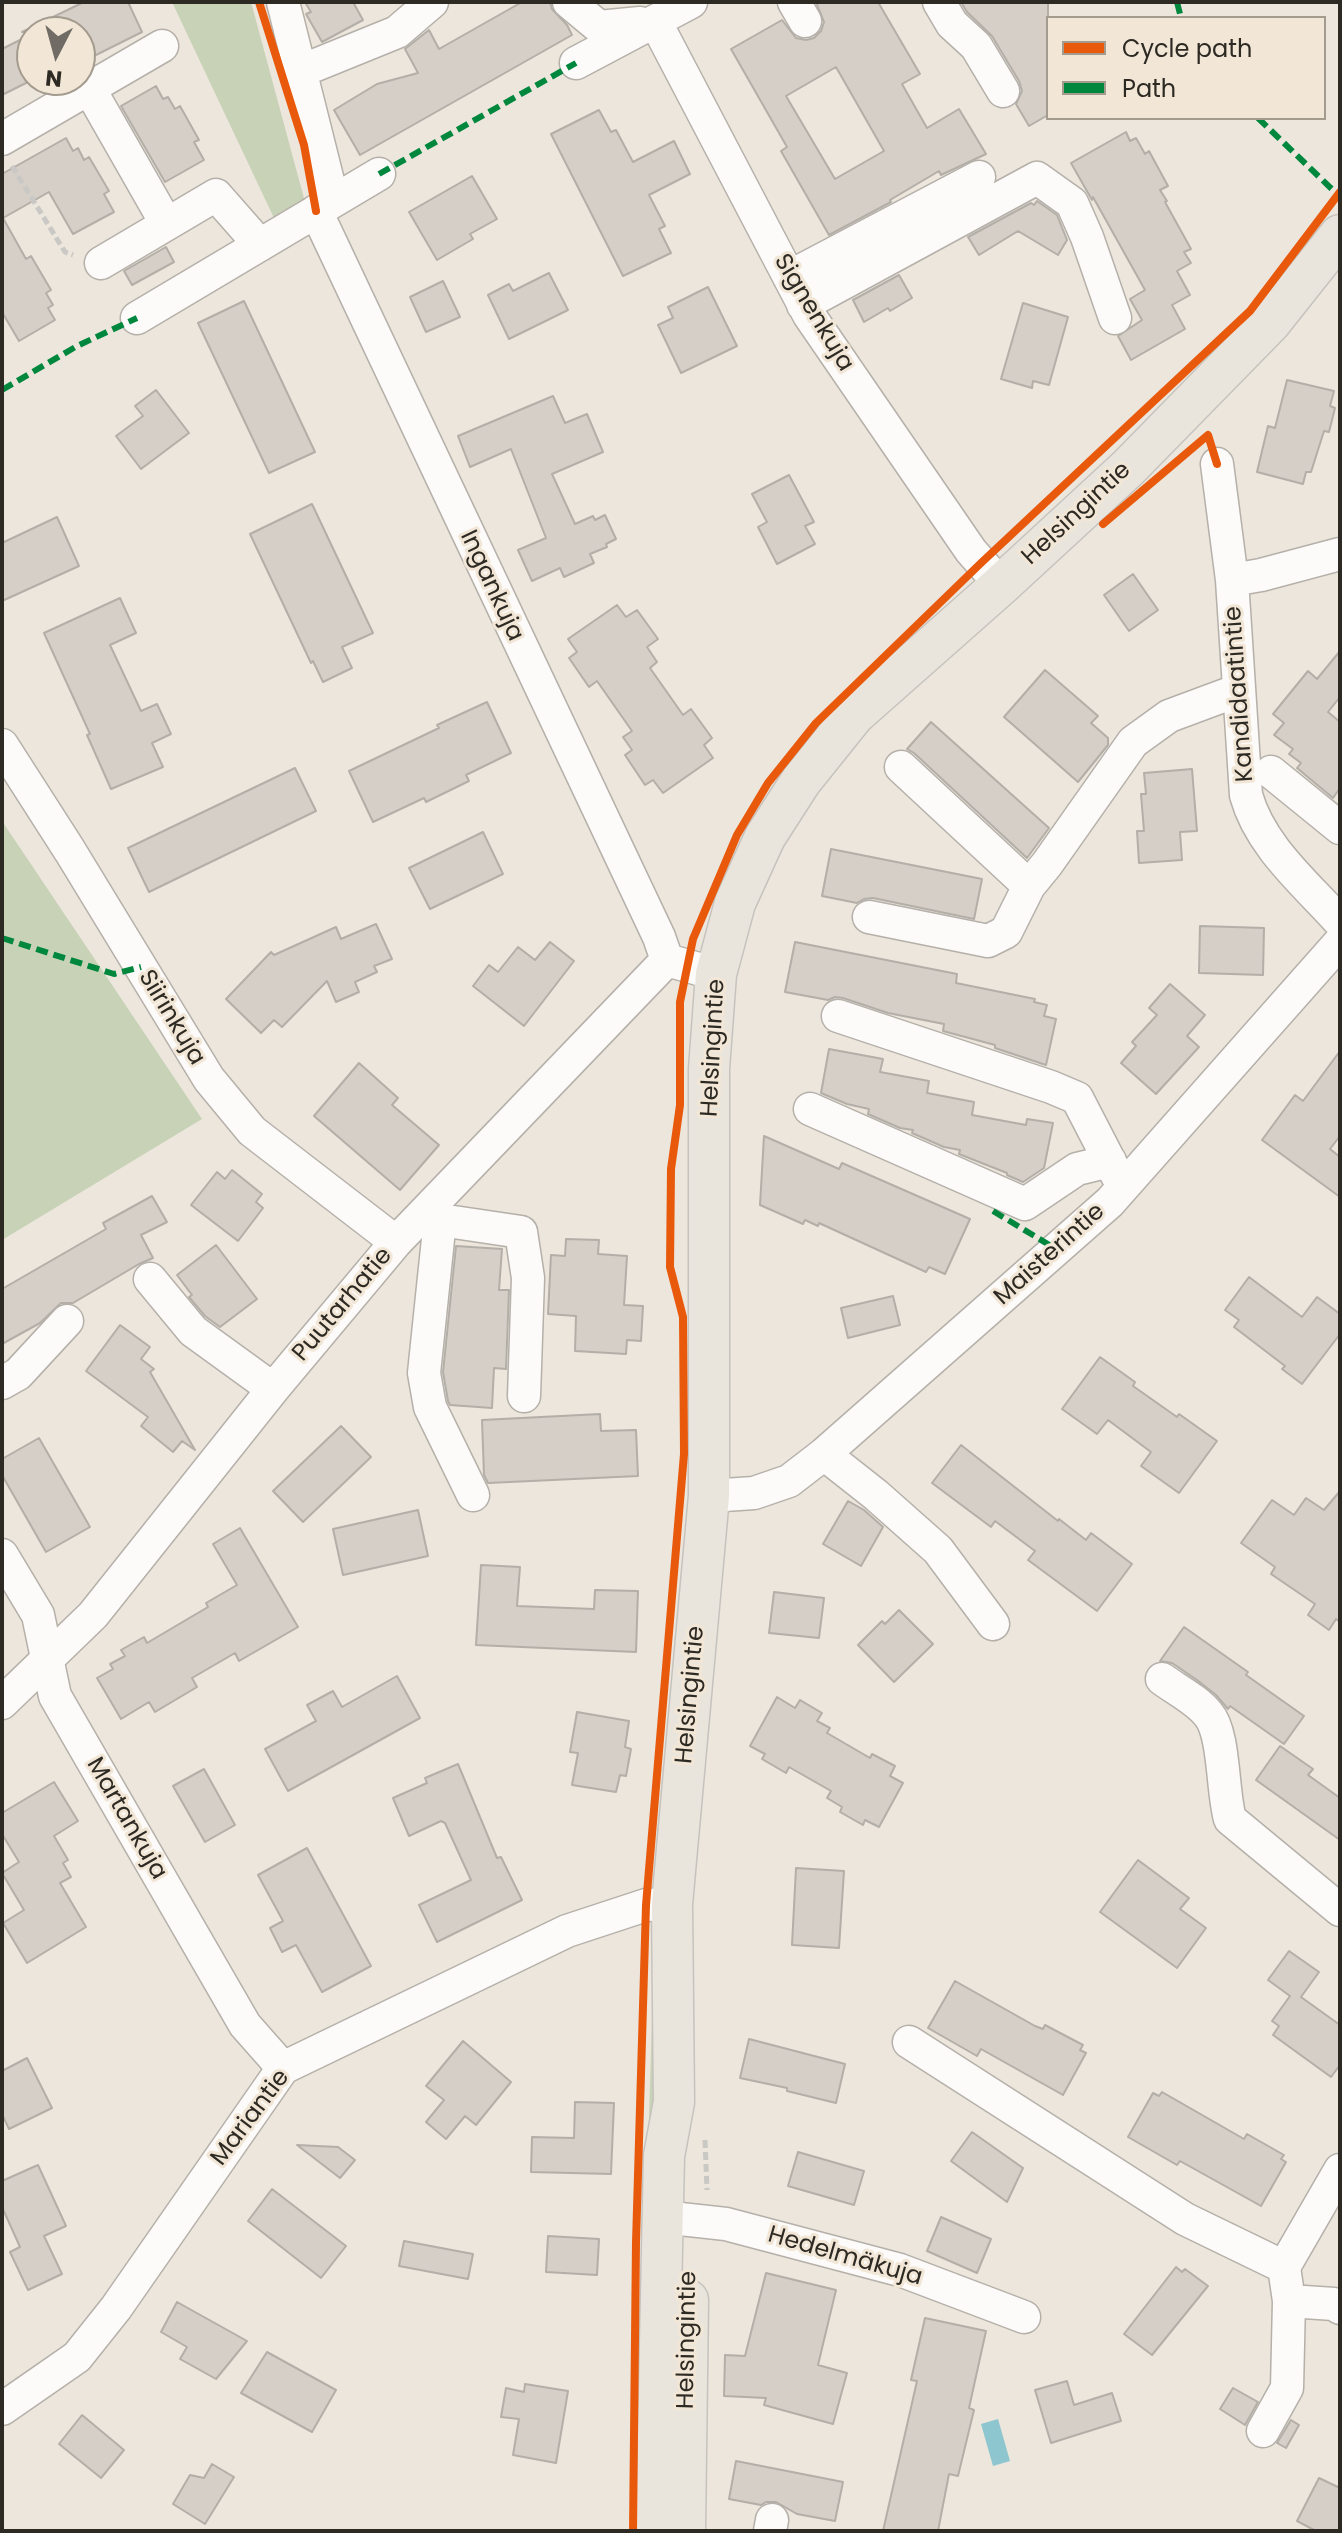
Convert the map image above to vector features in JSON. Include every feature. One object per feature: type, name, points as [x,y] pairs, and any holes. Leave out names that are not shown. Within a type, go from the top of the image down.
[{"type":"main road","name":"Helsingintie","points":[[685,2531],[676,2218],[664,2156],[674,2102],[672,1904],[709,1496],[709,1069],[716,974],[735,903],[765,837],[801,781],[854,715],[1128,468],[1270,323],[1340,235]]},
{"type":"main road","name":"Helsingintie","points":[[656,2531],[676,2218],[698,2174],[690,2159],[674,2102]]},
{"type":"street","name":"Ingankuja","points":[[283,2],[301,71],[325,206],[667,960]]},
{"type":"street","points":[[301,71],[397,32],[432,2]]},
{"type":"street","points":[[569,2],[599,27],[655,21]]},
{"type":"street","points":[[617,2],[623,9],[655,21]]},
{"type":"street","points":[[576,63],[691,2]]},
{"type":"street","points":[[939,2],[952,24],[976,46],[1003,91]]},
{"type":"street","name":"Signenkuja","points":[[655,21],[803,305],[971,551],[1001,585]]},
{"type":"street","points":[[96,84],[162,46]]},
{"type":"street","points":[[6,151],[78,96]]},
{"type":"street","points":[[94,96],[166,223]]},
{"type":"street","points":[[137,318],[379,174]]},
{"type":"street","points":[[789,277],[979,177]]},
{"type":"street","points":[[803,305],[1037,178],[1072,203],[1115,318]]},
{"type":"street","points":[[101,263],[216,195],[260,245]]},
{"type":"street","name":"Kandidaatintie","points":[[1217,464],[1232,580],[1246,795],[1252,817],[1266,840],[1340,922]]},
{"type":"street","points":[[1232,580],[1340,554]]},
{"type":"street","points":[[869,917],[988,941],[1006,932],[1029,886],[1133,742],[1169,716],[1239,690]]},
{"type":"street","name":"Siirinkuja","points":[[2,745],[209,1079],[252,1131],[396,1242]]},
{"type":"street","points":[[901,767],[1029,886]]},
{"type":"street","points":[[1271,772],[1340,828]]},
{"type":"street","name":"Maisterintie","points":[[709,1496],[754,1493],[789,1481],[824,1454],[1110,1202],[1116,1174],[1340,942]]},
{"type":"street","points":[[667,960],[716,974]]},
{"type":"street","name":"Puutarhatie","points":[[2,1703],[93,1615],[273,1389],[396,1242],[437,1212],[667,960]]},
{"type":"street","points":[[838,1016],[1077,1098],[1116,1174]]},
{"type":"street","points":[[810,1109],[1025,1204],[1077,1169],[1116,1174]]},
{"type":"street","points":[[473,1495],[430,1407],[424,1373],[437,1212],[521,1232],[528,1278],[524,1396]]},
{"type":"street","points":[[150,1279],[193,1331],[273,1389]]},
{"type":"street","points":[[2,1383],[18,1374],[67,1321]]},
{"type":"street","points":[[824,1454],[938,1550],[993,1624]]},
{"type":"street","name":"Martankuja","points":[[2,1555],[38,1615],[55,1696],[245,2025],[283,2068]]},
{"type":"street","points":[[1162,1679],[1208,1714],[1218,1733],[1224,1801],[1230,1819],[1340,1910]]},
{"type":"street","name":"Mariantie","points":[[2,2409],[77,2357],[116,2308],[283,2068],[567,1931],[646,1905],[672,1904]]},
{"type":"street","points":[[909,2042],[1185,2219],[1284,2267]]},
{"type":"street","points":[[1263,2431],[1287,2388],[1289,2301],[1284,2267],[1340,2170]]},
{"type":"street","name":"Hedelmäkuja","points":[[676,2218],[726,2224],[900,2270],[1024,2317]]},
{"type":"street","points":[[1289,2301],[1338,2301]]},
{"type":"path","points":[[6,151],[65,252],[101,263]]},
{"type":"green space","points":[[172,2],[251,2],[305,202],[274,218]]},
{"type":"green space","points":[[2,821],[202,1119],[2,1240]]},
{"type":"green space","points":[[654,1950],[656,2154],[648,2153]]},
{"type":"water","points":[[998,2419],[1010,2461],[993,2466],[981,2424]]},
{"type":"building","points":[[84,2],[128,2],[142,32],[96,55],[96,16],[55,16]]},
{"type":"building","points":[[305,2],[353,2],[363,20],[322,42],[306,14],[311,12]]},
{"type":"building","points":[[522,2],[550,2],[572,35],[360,155],[334,110],[377,84],[418,73],[405,49],[429,30],[439,49]]},
{"type":"building","points":[[816,2],[878,2],[920,74],[902,84],[927,128],[959,109],[986,154],[941,175],[939,171],[891,202],[829,235],[781,151],[787,147],[731,49],[782,20],[796,38],[806,40],[814,38],[821,31],[824,22]],"holes":[[[836,67],[884,151],[835,179],[786,96]]]},
{"type":"building","points":[[961,2],[1048,2],[1046,116],[1029,126],[1016,104],[1022,91],[1019,81],[992,36]]},
{"type":"building","points":[[16,42],[16,88],[2,95],[2,49]]},
{"type":"building","points":[[156,86],[163,99],[168,97],[175,109],[180,106],[199,140],[194,142],[204,160],[165,182],[121,106]]},
{"type":"building","points":[[599,110],[611,132],[616,130],[633,162],[674,141],[690,174],[649,195],[665,226],[659,229],[671,253],[623,276],[551,134]]},
{"type":"building","points":[[1126,132],[1130,141],[1136,138],[1145,154],[1149,151],[1168,186],[1160,190],[1165,202],[1191,249],[1184,252],[1191,263],[1177,271],[1190,295],[1172,305],[1185,329],[1131,360],[1118,336],[1142,320],[1130,299],[1145,290],[1071,163]]},
{"type":"building","points":[[66,138],[73,151],[78,148],[84,160],[89,157],[109,191],[104,194],[114,212],[73,234],[49,192],[3,218],[26,259],[31,256],[51,290],[46,293],[53,305],[48,308],[55,320],[19,341],[2,312],[2,174]]},
{"type":"building","points":[[472,176],[497,219],[470,234],[473,239],[437,260],[409,212]]},
{"type":"building","points":[[1037,201],[1057,215],[1067,240],[1058,255],[1018,231],[979,255],[968,237]]},
{"type":"building","points":[[166,247],[174,262],[132,285],[124,271]]},
{"type":"building","points":[[549,273],[568,310],[509,339],[488,295],[509,284],[513,291]]},
{"type":"building","points":[[899,275],[912,298],[864,322],[853,300]]},
{"type":"building","points":[[443,281],[460,317],[426,332],[410,297]]},
{"type":"building","points":[[708,287],[737,346],[681,373],[658,325],[673,318],[668,307]]},
{"type":"building","points":[[244,301],[315,452],[269,473],[198,323]]},
{"type":"building","points":[[1023,303],[1068,317],[1049,385],[1033,381],[1032,388],[1001,379]]},
{"type":"building","points":[[1287,380],[1334,391],[1330,406],[1335,408],[1329,432],[1324,431],[1311,472],[1306,472],[1303,484],[1257,472],[1268,426],[1275,428]]},
{"type":"building","points":[[156,390],[189,433],[141,469],[116,436],[143,416],[135,406]]},
{"type":"building","points":[[553,396],[565,423],[587,414],[603,452],[552,474],[575,524],[593,516],[595,520],[605,515],[616,539],[606,544],[607,547],[590,554],[594,563],[564,577],[560,568],[532,581],[518,550],[546,538],[511,449],[470,467],[458,436]]},
{"type":"building","points":[[789,475],[814,522],[805,526],[815,544],[777,564],[758,527],[767,522],[752,494]]},
{"type":"building","points":[[312,504],[373,633],[342,647],[352,668],[323,682],[250,534]]},
{"type":"building","points":[[57,517],[79,566],[2,601],[2,543]]},
{"type":"building","points":[[1133,574],[1158,610],[1129,631],[1104,595]]},
{"type":"building","points":[[120,598],[136,633],[110,645],[141,711],[157,704],[171,734],[152,743],[163,767],[111,789],[87,735],[90,734],[44,633]]},
{"type":"building","points":[[617,605],[626,617],[637,610],[658,639],[647,647],[657,662],[650,668],[683,715],[691,709],[712,738],[704,745],[713,758],[663,793],[653,780],[645,785],[625,755],[632,750],[623,737],[632,731],[597,681],[589,687],[569,658],[577,652],[568,639]]},
{"type":"building","points":[[1340,651],[1340,697],[1328,712],[1340,722],[1340,788],[1333,798],[1297,768],[1301,763],[1289,754],[1293,749],[1274,735],[1284,723],[1273,714],[1308,671],[1317,679]]},
{"type":"building","points":[[1045,670],[1098,716],[1091,723],[1108,738],[1108,745],[1078,782],[1004,717]]},
{"type":"building","points":[[487,702],[511,753],[466,775],[469,781],[426,802],[424,798],[373,822],[349,771]]},
{"type":"building","points":[[931,722],[1049,828],[1027,858],[907,749]]},
{"type":"building","points":[[295,768],[316,811],[149,892],[128,848]]},
{"type":"building","points":[[1192,769],[1197,831],[1180,832],[1182,860],[1139,863],[1137,831],[1144,831],[1141,794],[1146,794],[1144,773]]},
{"type":"building","points":[[483,832],[503,874],[430,909],[409,868]]},
{"type":"building","points":[[831,849],[982,879],[974,919],[873,898],[857,903],[822,896]]},
{"type":"building","points":[[376,924],[392,959],[374,966],[377,972],[355,982],[359,992],[336,1002],[327,981],[282,1027],[274,1020],[261,1033],[226,999],[271,952],[274,955],[336,927],[341,939]]},
{"type":"building","points":[[1200,926],[1264,928],[1263,975],[1199,973]]},
{"type":"building","points":[[550,942],[574,961],[524,1026],[473,986],[489,965],[498,972],[518,947],[535,960]]},
{"type":"building","points":[[795,942],[957,974],[956,983],[1035,999],[1034,1002],[1047,1005],[1044,1016],[1056,1019],[1046,1065],[995,1048],[995,1045],[943,1031],[944,1024],[888,1013],[843,998],[828,1000],[785,992]]},
{"type":"building","points":[[1170,984],[1205,1015],[1187,1036],[1199,1047],[1156,1094],[1121,1063],[1136,1046],[1132,1042],[1157,1015],[1149,1008]]},
{"type":"building","points":[[829,1049],[883,1059],[880,1072],[929,1081],[927,1093],[974,1102],[972,1115],[1026,1125],[1027,1119],[1053,1123],[1044,1168],[1023,1182],[959,1154],[960,1150],[944,1147],[912,1133],[913,1130],[900,1128],[868,1114],[869,1109],[821,1093]]},
{"type":"building","points":[[1340,1051],[1340,1136],[1330,1149],[1340,1157],[1340,1197],[1262,1140],[1295,1095],[1303,1101]]},
{"type":"building","points":[[359,1063],[398,1098],[392,1105],[439,1145],[400,1190],[314,1116]]},
{"type":"building","points":[[764,1136],[839,1169],[842,1163],[970,1219],[945,1274],[929,1267],[926,1272],[819,1223],[818,1226],[805,1220],[803,1224],[760,1205]]},
{"type":"building","points":[[232,1170],[262,1194],[256,1202],[263,1208],[238,1241],[191,1205],[217,1172],[225,1179]]},
{"type":"building","points":[[152,1196],[167,1222],[141,1235],[153,1258],[73,1303],[61,1303],[40,1323],[2,1344],[2,1289],[106,1229],[103,1223]]},
{"type":"building","points":[[566,1239],[599,1240],[598,1254],[627,1256],[624,1305],[643,1306],[641,1341],[627,1340],[626,1354],[575,1351],[576,1316],[548,1314],[551,1255],[565,1256]]},
{"type":"building","points":[[216,1245],[257,1299],[220,1327],[205,1316],[189,1297],[192,1295],[177,1275]]},
{"type":"building","points":[[456,1246],[502,1249],[499,1290],[509,1290],[506,1369],[494,1368],[492,1408],[450,1405],[448,1401],[443,1372]]},
{"type":"building","points":[[1249,1277],[1302,1317],[1317,1297],[1340,1314],[1340,1334],[1302,1384],[1282,1369],[1285,1366],[1234,1327],[1239,1320],[1225,1310]]},
{"type":"building","points":[[893,1296],[900,1325],[848,1338],[841,1308]]},
{"type":"building","points":[[120,1325],[150,1347],[141,1359],[154,1369],[150,1372],[195,1450],[182,1441],[173,1452],[141,1426],[148,1417],[86,1371]]},
{"type":"building","points":[[1100,1357],[1135,1382],[1133,1386],[1217,1441],[1179,1493],[1141,1466],[1151,1452],[1108,1420],[1097,1434],[1062,1409]]},
{"type":"building","points":[[600,1414],[601,1431],[636,1430],[638,1476],[488,1483],[484,1475],[482,1420]]},
{"type":"building","points":[[341,1426],[371,1457],[303,1522],[273,1491]]},
{"type":"building","points":[[39,1438],[90,1527],[46,1552],[2,1475],[2,1459]]},
{"type":"building","points":[[961,1445],[1058,1521],[1086,1540],[1091,1533],[1132,1564],[1097,1611],[1028,1560],[1035,1551],[995,1521],[991,1527],[932,1483]]},
{"type":"building","points":[[1340,1491],[1340,1622],[1336,1619],[1329,1630],[1308,1615],[1315,1604],[1271,1574],[1275,1567],[1241,1543],[1272,1500],[1294,1515],[1306,1498],[1324,1510]]},
{"type":"building","points":[[848,1501],[883,1527],[861,1566],[823,1544]]},
{"type":"building","points":[[418,1510],[428,1556],[343,1575],[333,1529]]},
{"type":"building","points":[[240,1528],[298,1627],[239,1661],[235,1653],[192,1678],[197,1687],[155,1712],[149,1702],[121,1719],[97,1678],[113,1669],[110,1664],[125,1656],[121,1650],[144,1637],[147,1643],[208,1607],[206,1603],[237,1585],[213,1544]]},
{"type":"building","points":[[481,1565],[520,1567],[517,1606],[594,1609],[595,1590],[638,1591],[636,1652],[476,1645]]},
{"type":"building","points":[[774,1592],[824,1598],[819,1638],[769,1633]]},
{"type":"building","points":[[899,1610],[933,1644],[894,1682],[858,1645],[882,1621],[885,1624]]},
{"type":"building","points":[[1184,1627],[1304,1716],[1284,1744],[1230,1706],[1228,1709],[1216,1695],[1172,1663],[1160,1661]]},
{"type":"building","points":[[397,1676],[420,1718],[288,1791],[265,1749],[316,1721],[307,1705],[333,1691],[342,1707]]},
{"type":"building","points":[[777,1697],[795,1708],[800,1700],[822,1713],[817,1721],[830,1728],[827,1733],[870,1758],[872,1754],[895,1766],[890,1776],[903,1783],[879,1827],[865,1820],[863,1825],[840,1812],[842,1807],[827,1798],[831,1791],[789,1767],[786,1773],[762,1759],[765,1754],[750,1746]]},
{"type":"building","points":[[577,1712],[629,1721],[625,1747],[631,1749],[626,1776],[620,1775],[616,1792],[572,1785],[578,1753],[570,1752]]},
{"type":"building","points":[[1280,1746],[1313,1769],[1308,1775],[1340,1798],[1340,1840],[1256,1780]]},
{"type":"building","points":[[458,1764],[497,1858],[501,1857],[522,1900],[437,1942],[419,1905],[471,1880],[445,1823],[441,1821],[409,1836],[393,1798],[427,1783],[425,1778]]},
{"type":"building","points":[[204,1769],[235,1825],[205,1842],[173,1786]]},
{"type":"building","points":[[54,1782],[78,1821],[54,1836],[68,1860],[63,1863],[71,1877],[60,1883],[86,1927],[27,1963],[3,1923],[24,1910],[2,1873],[19,1862],[2,1834],[2,1813]]},
{"type":"building","points":[[307,1848],[371,1966],[322,1992],[296,1945],[282,1952],[270,1928],[283,1921],[258,1875]]},
{"type":"building","points":[[1138,1860],[1189,1898],[1180,1909],[1206,1928],[1177,1968],[1100,1912]]},
{"type":"building","points":[[796,1868],[844,1871],[839,1948],[792,1945]]},
{"type":"building","points":[[1289,1951],[1319,1972],[1301,1997],[1340,2025],[1340,2065],[1331,2077],[1273,2035],[1279,2026],[1272,2021],[1290,1996],[1268,1980]]},
{"type":"building","points":[[955,1981],[1035,2026],[1043,2029],[1045,2025],[1083,2045],[1080,2050],[1086,2053],[1063,2095],[981,2049],[977,2056],[928,2028]]},
{"type":"building","points":[[749,2039],[845,2064],[836,2103],[740,2078]]},
{"type":"building","points":[[463,2041],[511,2082],[476,2125],[465,2116],[446,2139],[426,2122],[444,2100],[426,2086]]},
{"type":"building","points":[[27,2058],[52,2108],[9,2129],[2,2114],[2,2071]]},
{"type":"building","points":[[1162,2092],[1244,2139],[1247,2134],[1284,2155],[1281,2159],[1286,2162],[1261,2206],[1180,2161],[1177,2165],[1128,2137],[1153,2093],[1159,2096]]},
{"type":"building","points":[[575,2102],[614,2103],[611,2174],[531,2172],[532,2137],[574,2138]]},
{"type":"building","points":[[972,2132],[1023,2168],[1007,2202],[951,2161]]},
{"type":"building","points":[[297,2145],[338,2147],[355,2160],[340,2178]]},
{"type":"building","points":[[798,2152],[864,2171],[854,2205],[788,2186]]},
{"type":"building","points":[[38,2165],[66,2226],[44,2236],[62,2274],[28,2290],[10,2252],[20,2247],[2,2207],[2,2181]]},
{"type":"building","points":[[272,2189],[346,2246],[321,2278],[248,2221]]},
{"type":"building","points":[[941,2217],[991,2239],[977,2273],[927,2251]]},
{"type":"building","points":[[548,2236],[599,2239],[597,2275],[546,2272]]},
{"type":"building","points":[[404,2241],[473,2254],[468,2279],[399,2266]]},
{"type":"building","points":[[1176,2267],[1182,2272],[1185,2269],[1208,2286],[1152,2355],[1124,2334]]},
{"type":"building","points":[[766,2273],[836,2290],[818,2365],[847,2373],[833,2424],[764,2405],[766,2398],[724,2396],[725,2355],[745,2356]]},
{"type":"building","points":[[177,2302],[247,2341],[216,2379],[180,2359],[187,2347],[161,2332]]},
{"type":"building","points":[[925,2318],[986,2331],[969,2408],[974,2410],[958,2476],[949,2474],[938,2531],[883,2531],[917,2381],[911,2380]]},
{"type":"building","points":[[267,2352],[336,2390],[312,2432],[241,2393]]},
{"type":"building","points":[[1067,2381],[1074,2405],[1112,2393],[1121,2421],[1051,2443],[1035,2390]]},
{"type":"building","points":[[525,2384],[568,2391],[556,2463],[513,2455],[519,2419],[501,2417],[506,2388],[524,2392]]},
{"type":"building","points":[[1233,2388],[1258,2402],[1245,2425],[1220,2409]]},
{"type":"building","points":[[82,2415],[124,2450],[101,2478],[59,2444]]},
{"type":"building","points":[[1291,2420],[1299,2425],[1286,2448],[1277,2443]]},
{"type":"building","points":[[736,2461],[843,2482],[835,2521],[797,2514],[776,2502],[761,2505],[729,2499]]},
{"type":"building","points":[[212,2464],[234,2477],[205,2524],[173,2504],[190,2475],[204,2478]]},
{"type":"building","points":[[1319,2478],[1340,2488],[1340,2531],[1316,2531],[1297,2521]]},
{"type":"marked path","points":[[1177,2],[1180,16]]},
{"type":"marked path","points":[[379,174],[576,63]]},
{"type":"marked path","points":[[1260,120],[1338,195]]},
{"type":"marked path","points":[[2,390],[77,346],[137,318]]},
{"type":"marked path","points":[[2,938],[114,974],[141,967]]},
{"type":"marked path","points":[[993,1211],[1056,1249]]},
{"type":"cycle path","points":[[259,2],[304,145],[316,211]]},
{"type":"cycle path","points":[[633,2531],[636,2242],[646,1905],[684,1454],[683,1317],[670,1267],[671,1169],[680,1105],[680,1002],[693,939],[737,835],[768,783],[816,723],[981,563],[1250,311],[1340,192]]},
{"type":"cycle path","points":[[1103,524],[1208,435],[1217,464]]}]
